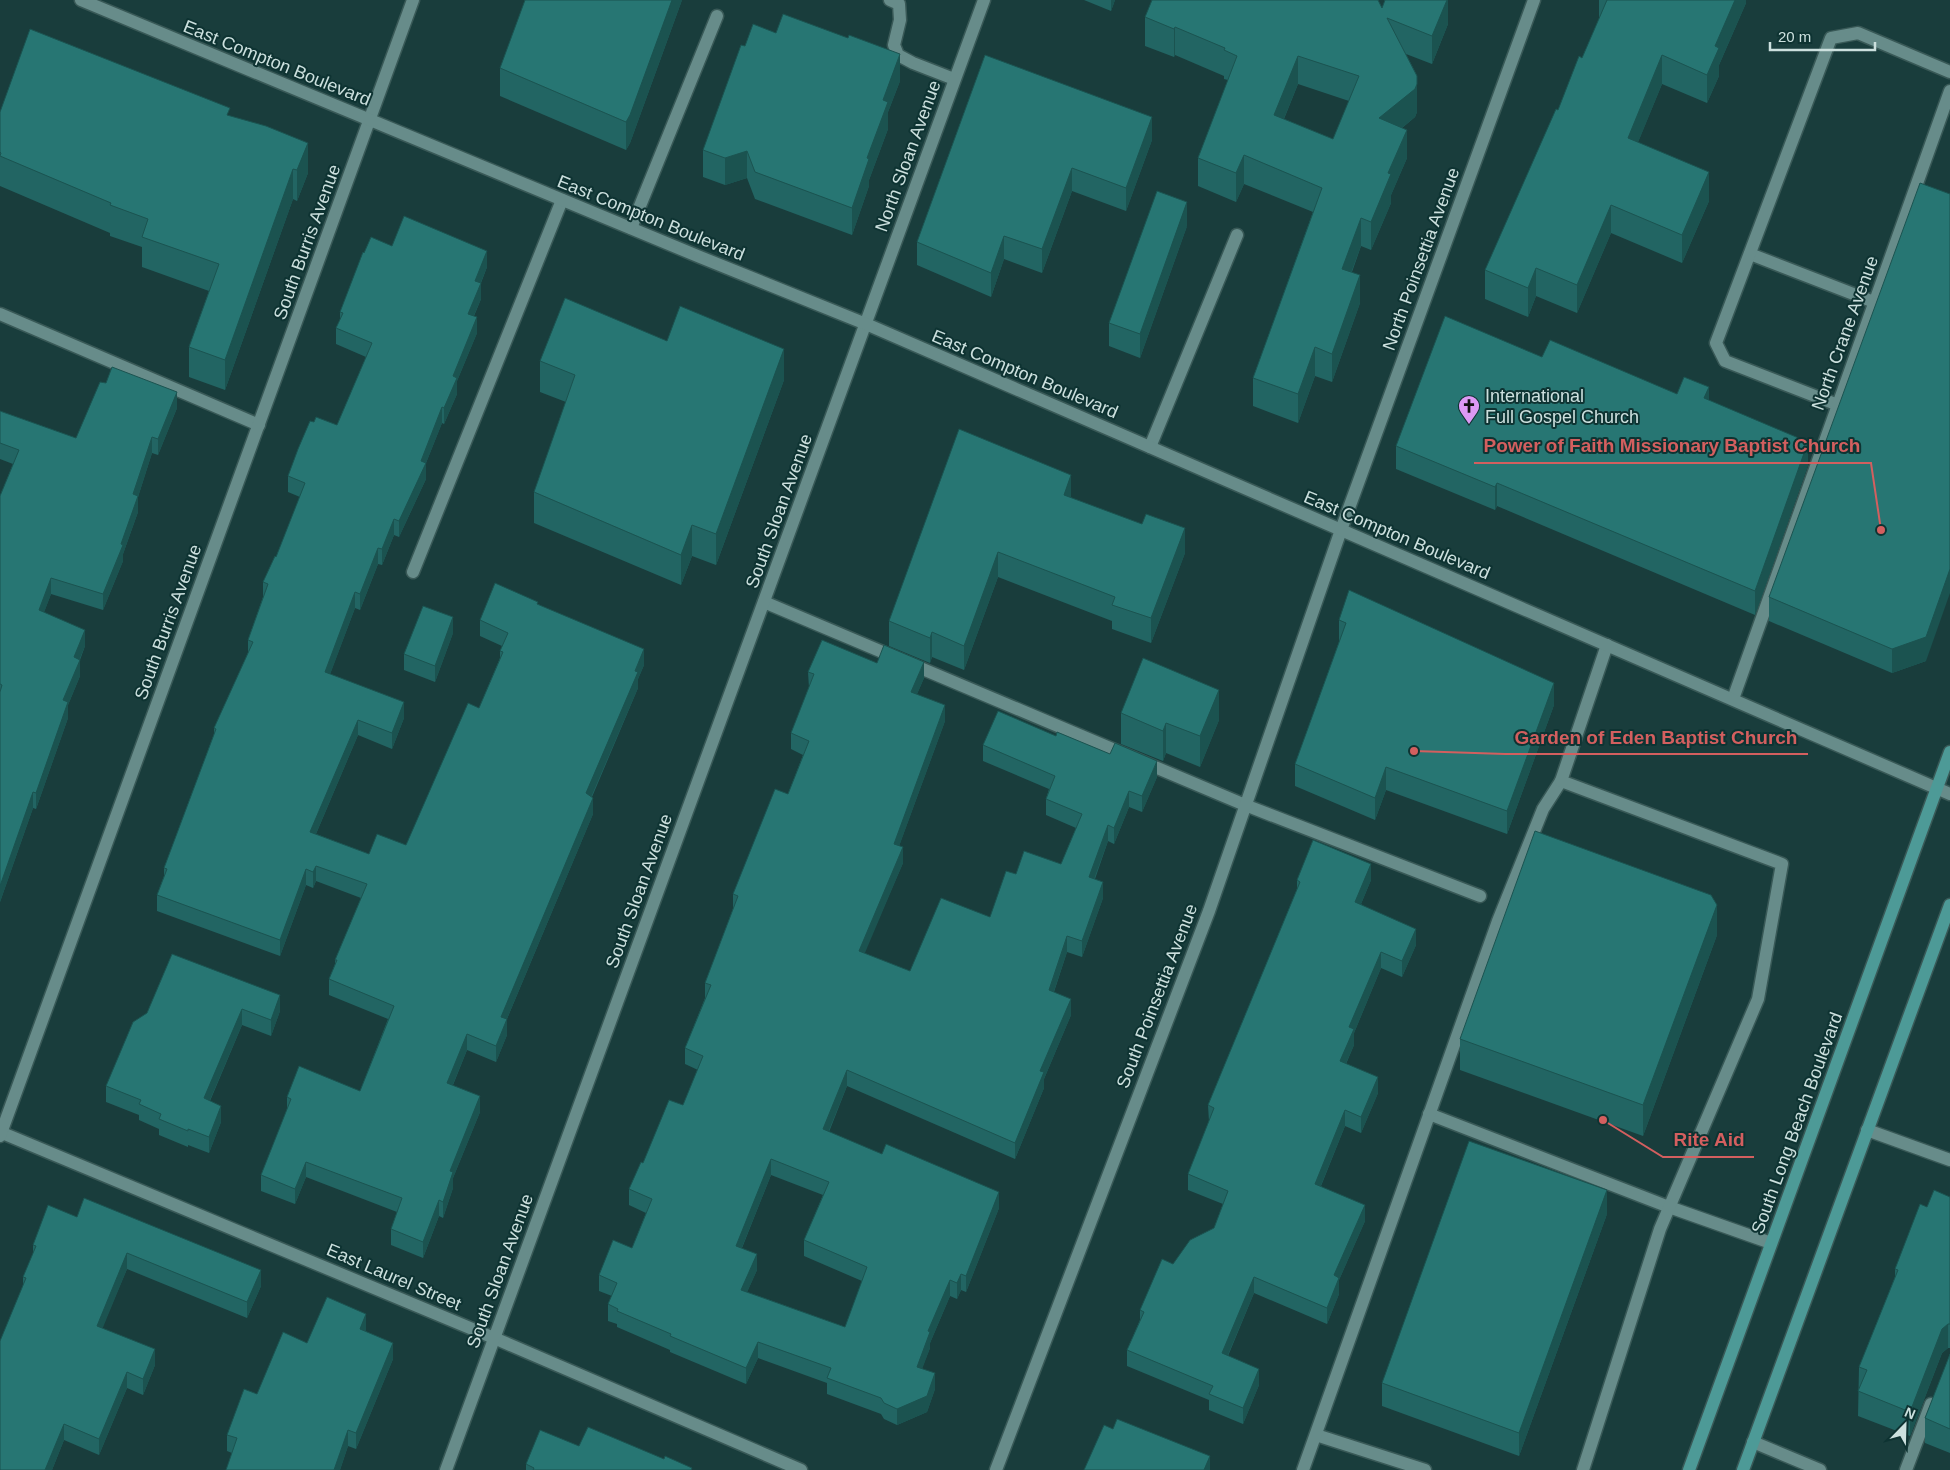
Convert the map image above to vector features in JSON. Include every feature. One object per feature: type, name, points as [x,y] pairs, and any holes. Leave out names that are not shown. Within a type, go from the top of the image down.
[{"type":"main road","name":"South Long Beach Boulevard","points":[[1689,1470],[1950,752]]},
{"type":"main road","points":[[1743,1470],[1950,905]]},
{"type":"street","name":"East Compton Boulevard","points":[[81,0],[866,324],[1950,794]]},
{"type":"street","name":"South Burris Avenue","points":[[0,1134],[413,0]]},
{"type":"street","points":[[890,0],[899,4],[900,20],[894,45],[898,55],[954,79]]},
{"type":"street","name":"North Sloan Avenue","points":[[866,324],[984,0]]},
{"type":"street","name":"North Poinsettia Avenue","points":[[1341,530],[1534,0]]},
{"type":"street","points":[[631,228],[717,16]]},
{"type":"street","points":[[1838,405],[1725,361],[1716,343],[1831,38],[1858,33],[1950,72]]},
{"type":"street","name":"North Crane Avenue","points":[[1733,699],[1950,91]]},
{"type":"street","points":[[413,572],[562,200]]},
{"type":"street","points":[[1150,447],[1237,236]]},
{"type":"street","points":[[1750,254],[1874,302]]},
{"type":"street","points":[[0,314],[258,425]]},
{"type":"street","name":"South Sloan Avenue","points":[[446,1470],[866,324]]},
{"type":"street","name":"South Poinsettia Avenue","points":[[996,1470],[1209,911],[1341,530]]},
{"type":"street","points":[[764,602],[1245,805],[1480,896]]},
{"type":"street","points":[[1303,1470],[1498,921],[1544,809],[1561,781],[1607,645]]},
{"type":"street","points":[[1561,781],[1782,864],[1758,999],[1660,1229],[1583,1470]]},
{"type":"street","points":[[1429,1114],[1669,1207],[1771,1243]]},
{"type":"street","points":[[1867,1130],[1950,1160]]},
{"type":"street","name":"East Laurel Street","points":[[0,1134],[494,1338],[801,1470]]},
{"type":"street","points":[[1906,1470],[1937,1390]]},
{"type":"street","points":[[1316,1435],[1425,1470]]},
{"type":"street","points":[[1753,1442],[1820,1470]]},
{"type":"building","points":[[525,0],[672,0],[626,122],[500,68]]},
{"type":"building","points":[[1152,0],[1378,0],[1382,8],[1385,0],[1447,0],[1432,36],[1387,18],[1417,76],[1417,84],[1415,89],[1379,118],[1407,130],[1388,173],[1391,174],[1371,222],[1361,218],[1342,269],[1360,275],[1332,354],[1315,347],[1298,394],[1253,378],[1322,188],[1244,155],[1236,173],[1198,158],[1237,56],[1224,50],[1225,48],[1175,27],[1174,29],[1145,17]],"holes":[[[1298,56],[1359,76],[1333,139],[1274,115]]]},
{"type":"building","points":[[1607,0],[1735,0],[1715,46],[1719,48],[1707,75],[1662,55],[1628,138],[1709,172],[1682,235],[1611,205],[1577,285],[1536,268],[1528,288],[1485,270],[1556,109],[1558,110],[1579,56],[1582,58]]},
{"type":"building","points":[[783,14],[848,38],[849,35],[900,54],[883,100],[888,102],[867,158],[869,159],[852,208],[755,172],[747,151],[725,158],[703,150],[741,45],[745,46],[753,24],[776,33]]},
{"type":"building","points":[[30,29],[230,108],[227,115],[266,126],[308,143],[297,170],[293,169],[225,360],[189,347],[219,264],[142,237],[148,219],[110,205],[111,203],[0,156],[0,112]]},
{"type":"building","points":[[985,55],[1152,117],[1126,188],[1072,168],[1042,249],[1004,236],[991,273],[917,242]]},
{"type":"building","points":[[1920,183],[1950,194],[1950,569],[1926,637],[1892,649],[1769,597]]},
{"type":"building","points":[[1157,191],[1187,202],[1140,334],[1109,323]]},
{"type":"building","points":[[404,216],[487,251],[475,281],[481,283],[468,314],[477,317],[453,376],[457,378],[444,408],[442,407],[421,461],[426,463],[399,521],[394,519],[382,549],[378,548],[360,594],[355,592],[325,672],[404,702],[392,733],[358,720],[310,832],[369,854],[377,834],[406,845],[468,703],[479,708],[503,652],[500,651],[508,633],[480,620],[495,583],[538,602],[537,604],[644,649],[635,671],[638,672],[586,793],[593,798],[501,1017],[507,1019],[496,1046],[467,1034],[447,1083],[480,1096],[450,1171],[453,1172],[443,1202],[439,1200],[423,1242],[391,1229],[402,1198],[306,1162],[295,1189],[261,1175],[291,1099],[287,1097],[299,1066],[360,1091],[394,1006],[329,979],[367,884],[316,866],[313,872],[306,869],[280,940],[157,895],[167,869],[164,868],[216,729],[214,728],[253,642],[248,640],[268,584],[263,582],[276,557],[305,483],[288,476],[298,449],[310,421],[314,422],[316,417],[337,425],[372,343],[336,328],[343,313],[340,312],[363,252],[371,237],[392,246]]},
{"type":"building","points":[[565,298],[667,341],[680,306],[784,349],[716,534],[692,525],[681,555],[534,492],[575,375],[540,361]]},
{"type":"building","points":[[1445,316],[1542,357],[1550,340],[1677,394],[1684,377],[1709,387],[1704,398],[1808,442],[1755,591],[1497,483],[1495,487],[1396,446]]},
{"type":"building","points":[[112,367],[177,392],[158,439],[152,437],[133,494],[138,496],[121,544],[123,545],[103,594],[51,578],[39,610],[85,630],[74,657],[80,660],[63,700],[68,702],[36,793],[33,792],[0,886],[0,692],[2,685],[0,684],[0,496],[19,450],[0,443],[0,411],[76,438],[100,382],[106,383]]},
{"type":"building","points":[[959,429],[1071,475],[1064,495],[1142,524],[1146,514],[1185,528],[1151,618],[1112,605],[1115,597],[998,552],[964,646],[932,632],[930,638],[889,621]]},
{"type":"building","points":[[1349,590],[1554,683],[1507,811],[1386,767],[1375,798],[1295,764],[1346,623],[1339,620]]},
{"type":"building","points":[[423,606],[453,617],[435,666],[404,654]]},
{"type":"building","points":[[822,640],[877,663],[884,645],[924,662],[911,692],[945,705],[894,844],[903,847],[859,951],[910,971],[941,898],[990,917],[1006,871],[1016,874],[1024,851],[1061,864],[1082,814],[1046,799],[1055,776],[983,745],[998,711],[1056,736],[1057,732],[1110,754],[1115,743],[1157,761],[1142,796],[1129,791],[1114,828],[1108,825],[1089,877],[1103,882],[1082,941],[1067,936],[1049,990],[1071,999],[1040,1071],[1044,1072],[1015,1143],[847,1070],[823,1129],[882,1154],[886,1144],[999,1192],[966,1276],[961,1274],[957,1283],[950,1280],[928,1331],[930,1332],[917,1367],[935,1373],[927,1396],[897,1409],[884,1403],[881,1398],[827,1378],[831,1368],[758,1342],[746,1368],[670,1336],[671,1334],[617,1311],[618,1309],[608,1304],[617,1283],[599,1275],[613,1240],[632,1248],[652,1199],[629,1189],[641,1162],[643,1163],[669,1100],[683,1105],[703,1056],[685,1048],[711,985],[705,983],[738,896],[733,894],[775,789],[788,794],[809,741],[791,733],[814,674],[808,672]],"holes":[[[771,1159],[829,1182],[804,1240],[867,1267],[845,1327],[741,1290],[757,1254],[736,1246]]]},
{"type":"building","points":[[1143,658],[1219,690],[1200,736],[1166,723],[1163,731],[1121,713]]},
{"type":"building","points":[[1535,831],[1711,895],[1717,905],[1643,1105],[1460,1039]]},
{"type":"building","points":[[1313,840],[1371,864],[1355,902],[1416,929],[1402,961],[1381,952],[1349,1027],[1354,1029],[1340,1061],[1378,1077],[1361,1117],[1345,1110],[1315,1184],[1365,1205],[1334,1275],[1339,1278],[1327,1308],[1254,1277],[1222,1353],[1259,1369],[1243,1408],[1209,1394],[1213,1386],[1127,1350],[1144,1312],[1140,1310],[1162,1259],[1173,1264],[1190,1240],[1214,1228],[1228,1191],[1188,1174],[1214,1108],[1208,1105],[1300,882],[1297,880]]},
{"type":"building","points":[[172,954],[280,995],[271,1020],[242,1009],[204,1098],[221,1106],[209,1137],[159,1119],[161,1114],[139,1104],[141,1100],[106,1086],[133,1022],[147,1013]]},
{"type":"building","points":[[1469,1141],[1607,1190],[1519,1433],[1382,1383]]},
{"type":"building","points":[[1934,1190],[1950,1197],[1950,1324],[1942,1329],[1910,1412],[1858,1391],[1867,1370],[1859,1367],[1898,1270],[1895,1269],[1920,1204],[1927,1207]]},
{"type":"building","points":[[84,1198],[261,1270],[247,1302],[127,1253],[97,1326],[155,1349],[143,1379],[127,1372],[99,1439],[64,1424],[45,1470],[0,1470],[0,1341],[26,1278],[23,1277],[36,1246],[33,1245],[48,1205],[77,1217]]},
{"type":"building","points":[[327,1297],[366,1314],[360,1329],[393,1343],[356,1433],[348,1430],[334,1470],[226,1470],[237,1438],[227,1435],[244,1389],[257,1394],[283,1332],[307,1343]]},
{"type":"building","points":[[1950,1354],[1950,1429],[1925,1418]]},
{"type":"building","points":[[1117,1419],[1210,1456],[1204,1470],[1084,1470],[1104,1425],[1113,1429]]},
{"type":"building","points":[[588,1427],[664,1459],[665,1456],[692,1468],[691,1470],[533,1470],[534,1468],[526,1464],[540,1430],[579,1446]]},
{"type":"place","name":"International Full Gospel Church","points":[[1469,425]]},
{"type":"place","name":"Power of Faith Missionary Baptist Church","points":[[1881,530]]},
{"type":"place","name":"Garden of Eden Baptist Church","points":[[1414,751]]},
{"type":"place","name":"Rite Aid","points":[[1603,1120]]}]
